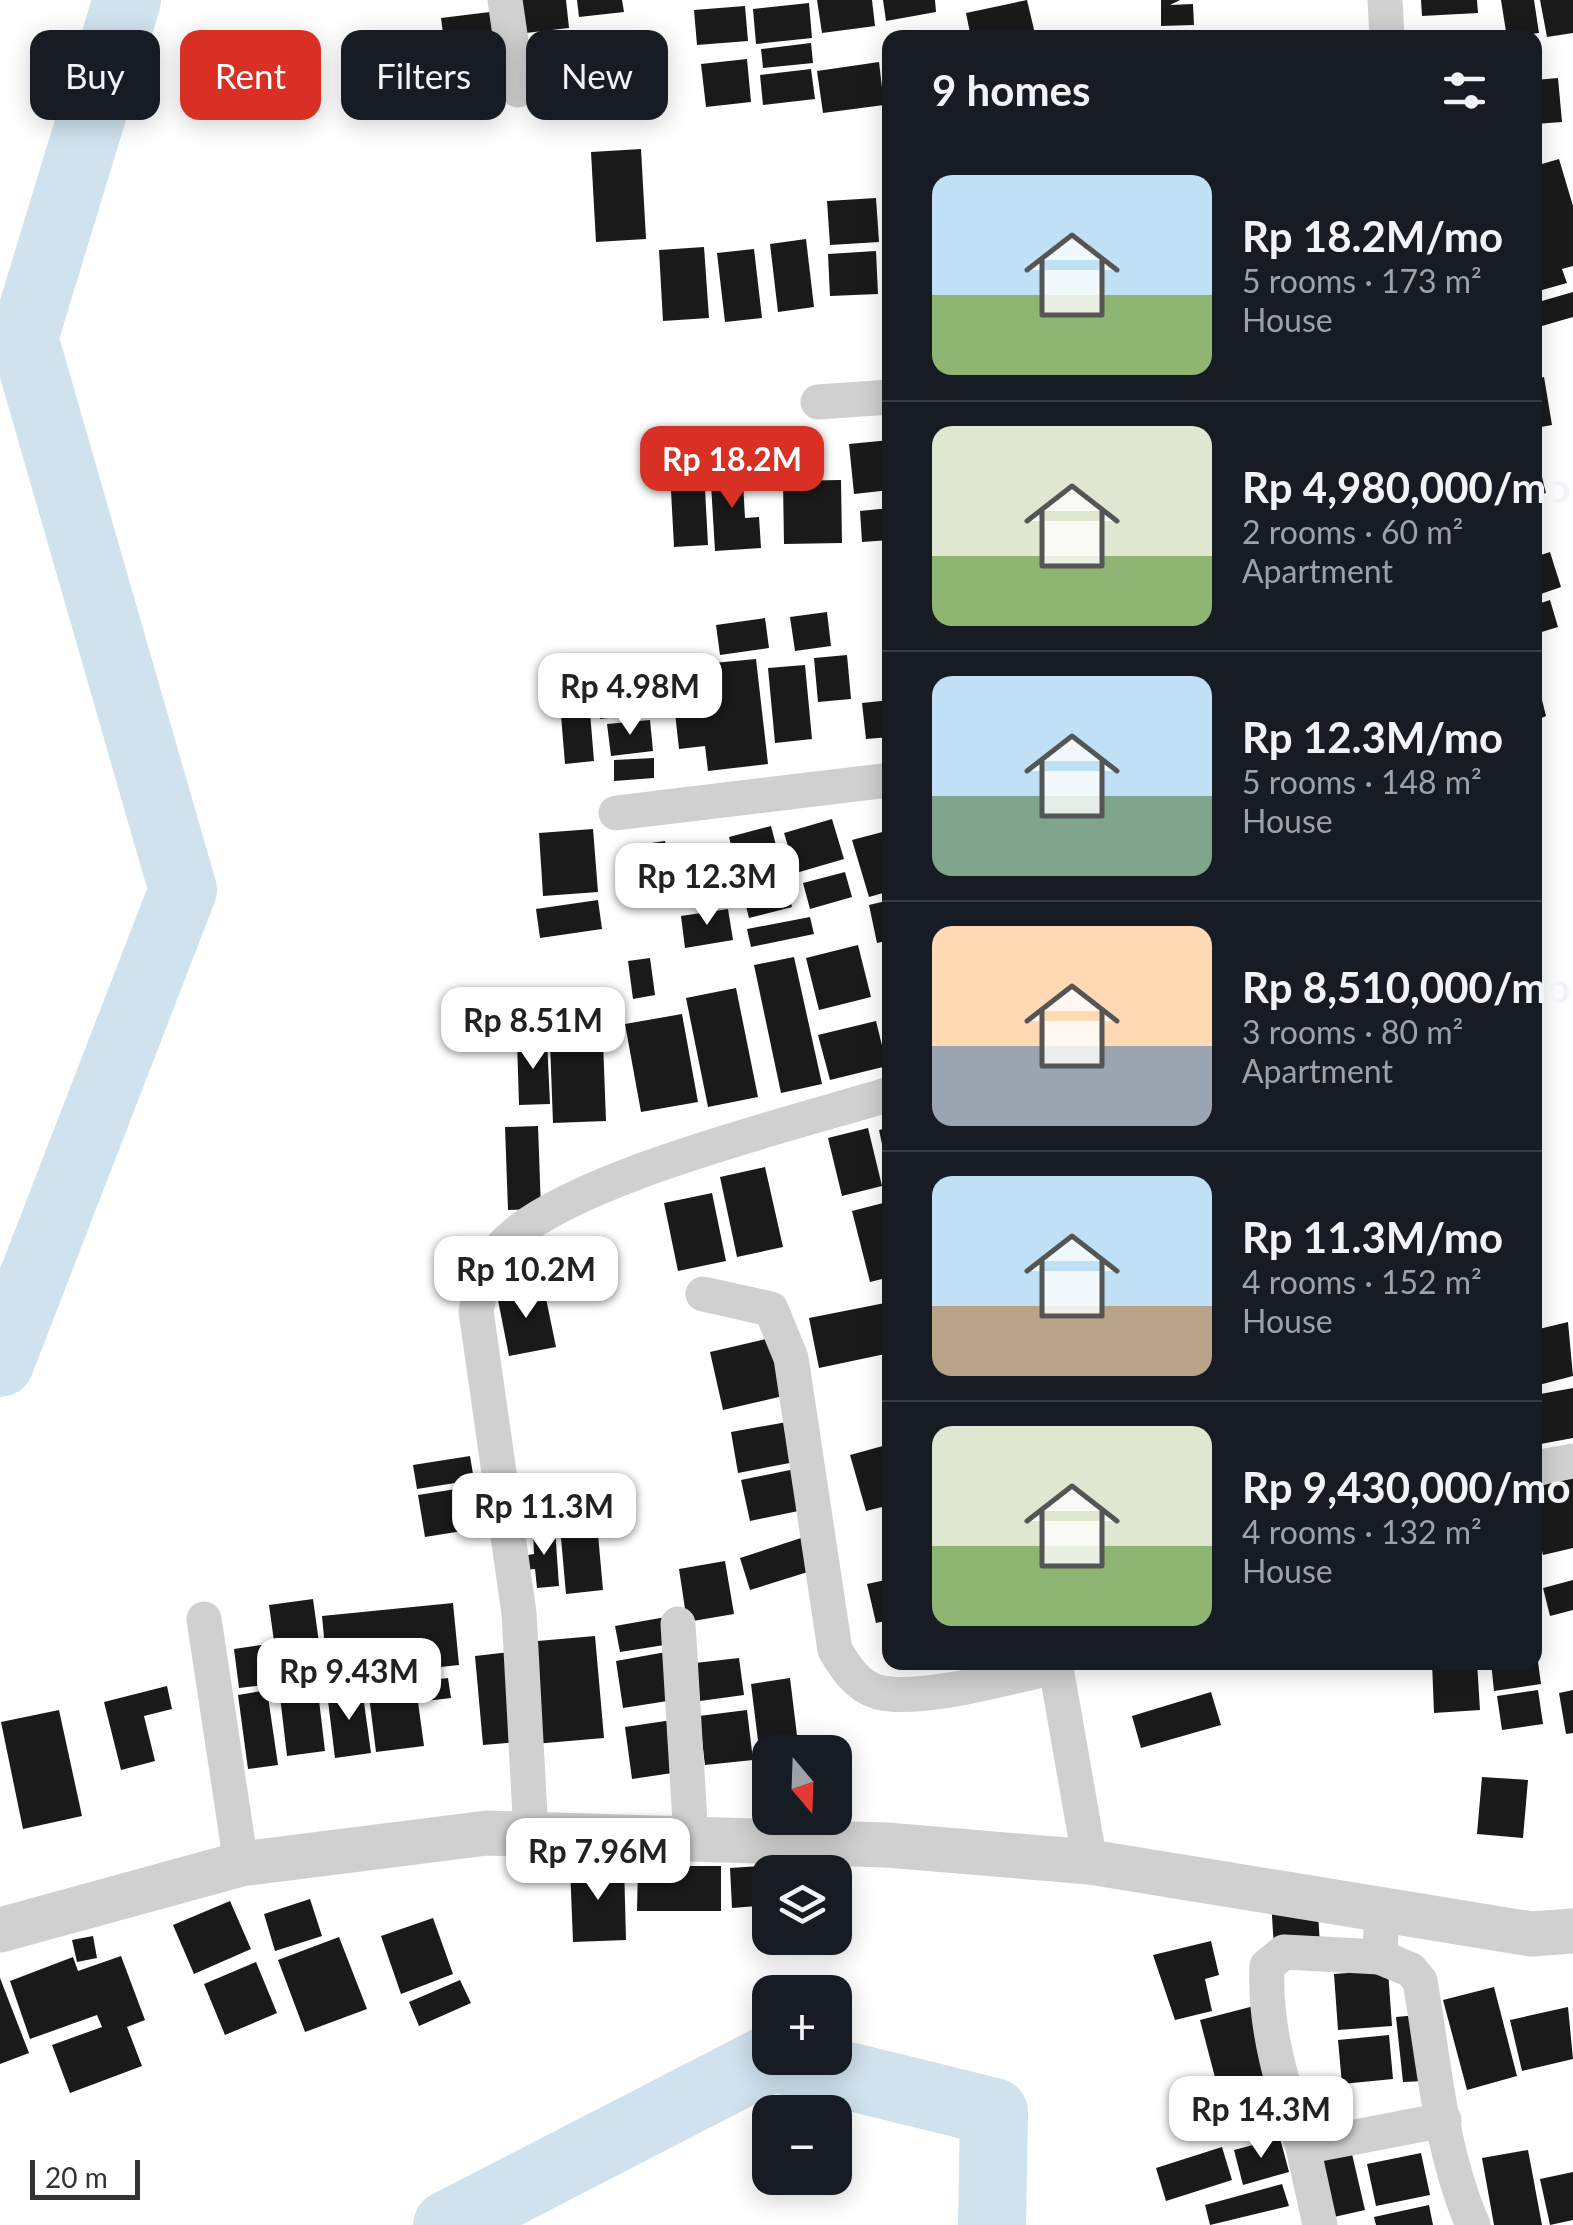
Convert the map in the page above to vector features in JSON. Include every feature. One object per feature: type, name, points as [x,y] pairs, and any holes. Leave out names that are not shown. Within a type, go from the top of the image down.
[{"type":"street","points":[[505,0],[518,90]]},
{"type":"street","points":[[1384,0],[1386,30]]},
{"type":"street","points":[[818,402],[882,398]]},
{"type":"street","points":[[616,813],[882,781]]},
{"type":"street","points":[[531,1834],[518,1613],[476,1311],[482,1276],[512,1238],[580,1195],[691,1155],[882,1096]]},
{"type":"street","points":[[703,1294],[771,1309],[780,1326],[791,1358],[835,1650],[848,1674],[877,1692],[904,1692],[953,1688],[1033,1670]]},
{"type":"street","points":[[1542,1467],[1573,1461]]},
{"type":"street","points":[[204,1619],[242,1864]]},
{"type":"street","points":[[678,1624],[691,1839]]},
{"type":"street","points":[[1056,1670],[1090,1862]]},
{"type":"street","points":[[0,1930],[242,1864],[487,1833],[887,1845],[1090,1862],[1531,1934],[1573,1930]]},
{"type":"street","points":[[1380,1958],[1382,1908]]},
{"type":"street","points":[[1320,2225],[1303,2147],[1272,2045],[1266,1999],[1267,1966],[1284,1952],[1380,1958],[1410,1970],[1420,1982],[1444,2120],[1462,2199],[1473,2225]]},
{"type":"street","points":[[1303,2147],[1444,2120]]},
{"type":"building","points":[[513,0],[566,0],[569,28],[517,34]]},
{"type":"building","points":[[577,0],[622,0],[624,12],[579,17]]},
{"type":"building","points":[[817,0],[872,0],[875,26],[822,33]]},
{"type":"building","points":[[883,0],[935,0],[936,12],[886,21]]},
{"type":"building","points":[[1027,0],[1034,30],[969,30],[966,13]]},
{"type":"building","points":[[1161,0],[1180,0],[1170,5],[1193,4],[1194,25],[1161,26]]},
{"type":"building","points":[[1421,0],[1477,0],[1478,13],[1422,16]]},
{"type":"building","points":[[1501,0],[1534,0],[1539,30],[1506,30]]},
{"type":"building","points":[[1540,0],[1573,0],[1573,33],[1547,37]]},
{"type":"building","points":[[809,3],[812,38],[756,44],[753,9]]},
{"type":"building","points":[[745,6],[748,41],[697,45],[694,10]]},
{"type":"building","points":[[498,11],[500,30],[443,30],[441,18]]},
{"type":"building","points":[[811,43],[813,63],[763,68],[761,49]]},
{"type":"building","points":[[526,48],[526,78],[524,78],[521,49]]},
{"type":"building","points":[[747,59],[751,102],[706,107],[701,64]]},
{"type":"building","points":[[879,62],[882,105],[823,113],[817,71]]},
{"type":"building","points":[[811,69],[815,99],[763,105],[760,75]]},
{"type":"building","points":[[1558,78],[1562,122],[1542,123],[1542,79]]},
{"type":"building","points":[[641,149],[646,239],[596,242],[591,152]]},
{"type":"building","points":[[1559,159],[1573,206],[1573,266],[1562,269],[1567,283],[1542,290],[1542,164]]},
{"type":"building","points":[[876,198],[879,242],[830,245],[827,201]]},
{"type":"building","points":[[806,239],[814,307],[778,312],[770,244]]},
{"type":"building","points":[[704,247],[709,318],[663,321],[659,250]]},
{"type":"building","points":[[754,249],[762,318],[725,322],[717,253]]},
{"type":"building","points":[[876,251],[878,294],[830,296],[828,254]]},
{"type":"building","points":[[1573,292],[1573,317],[1542,326],[1542,301]]},
{"type":"building","points":[[1542,377],[1552,425],[1542,427]]},
{"type":"building","points":[[882,441],[882,491],[854,494],[849,444]]},
{"type":"building","points":[[703,451],[708,545],[674,547],[670,472],[689,470],[688,453]]},
{"type":"building","points":[[742,465],[745,518],[759,517],[761,548],[715,551],[710,467]]},
{"type":"building","points":[[841,480],[842,543],[784,544],[783,481]]},
{"type":"building","points":[[882,509],[882,541],[862,542],[860,511]]},
{"type":"building","points":[[1550,552],[1561,587],[1542,594],[1542,555]]},
{"type":"building","points":[[1550,600],[1558,627],[1542,632],[1542,603]]},
{"type":"building","points":[[827,612],[831,646],[795,651],[790,617]]},
{"type":"building","points":[[765,618],[769,648],[720,655],[716,625]]},
{"type":"building","points":[[847,655],[851,699],[818,702],[814,658]]},
{"type":"building","points":[[756,659],[768,764],[708,771],[705,746],[679,749],[670,667]]},
{"type":"building","points":[[805,665],[812,739],[775,743],[768,668]]},
{"type":"building","points":[[648,681],[651,713],[600,719],[596,687]]},
{"type":"building","points":[[588,688],[594,761],[565,764],[559,691]]},
{"type":"building","points":[[882,701],[882,738],[866,739],[862,703]]},
{"type":"building","points":[[650,720],[653,751],[611,756],[607,724]]},
{"type":"building","points":[[654,758],[654,778],[614,781],[614,760]]},
{"type":"building","points":[[832,819],[844,859],[796,873],[784,833]]},
{"type":"building","points":[[771,826],[792,907],[749,918],[729,837]]},
{"type":"building","points":[[593,829],[598,892],[543,896],[539,833]]},
{"type":"building","points":[[882,832],[882,893],[869,897],[852,840]]},
{"type":"building","points":[[665,841],[674,896],[634,903],[624,847]]},
{"type":"building","points":[[727,866],[732,899],[686,906],[681,873]]},
{"type":"building","points":[[845,872],[852,897],[810,909],[803,883]]},
{"type":"building","points":[[598,900],[602,929],[540,938],[536,909]]},
{"type":"building","points":[[882,902],[882,942],[877,943],[869,905]]},
{"type":"building","points":[[728,909],[733,940],[685,948],[681,916]]},
{"type":"building","points":[[810,917],[814,934],[751,947],[747,929]]},
{"type":"building","points":[[858,945],[871,997],[819,1010],[806,958]]},
{"type":"building","points":[[794,957],[822,1084],[781,1093],[754,965]]},
{"type":"building","points":[[650,958],[655,995],[633,999],[628,961]]},
{"type":"building","points":[[736,988],[758,1097],[708,1107],[686,998]]},
{"type":"building","points":[[602,1004],[604,1033],[548,1037],[546,1008]]},
{"type":"building","points":[[682,1014],[698,1102],[641,1112],[625,1024]]},
{"type":"building","points":[[876,1021],[882,1067],[830,1080],[818,1035]]},
{"type":"building","points":[[547,1039],[550,1104],[519,1105],[517,1040]]},
{"type":"building","points":[[603,1041],[606,1121],[553,1123],[550,1043]]},
{"type":"building","points":[[538,1126],[541,1209],[508,1210],[505,1127]]},
{"type":"building","points":[[868,1128],[882,1186],[842,1196],[828,1138]]},
{"type":"building","points":[[765,1167],[783,1247],[737,1257],[720,1177]]},
{"type":"building","points":[[712,1193],[726,1261],[678,1271],[664,1203]]},
{"type":"building","points":[[882,1203],[882,1279],[870,1282],[852,1211]]},
{"type":"building","points":[[543,1284],[556,1347],[509,1356],[497,1295]]},
{"type":"building","points":[[882,1304],[882,1355],[819,1368],[809,1318]]},
{"type":"building","points":[[1568,1322],[1573,1376],[1542,1384],[1542,1328]]},
{"type":"building","points":[[770,1338],[783,1396],[723,1410],[710,1352]]},
{"type":"building","points":[[1573,1388],[1573,1438],[1542,1444],[1542,1394]]},
{"type":"building","points":[[787,1422],[795,1462],[738,1473],[731,1432]]},
{"type":"building","points":[[882,1446],[882,1507],[866,1511],[850,1455]]},
{"type":"building","points":[[470,1456],[474,1480],[417,1489],[413,1465]]},
{"type":"building","points":[[800,1468],[808,1509],[750,1521],[741,1480]]},
{"type":"building","points":[[1573,1478],[1573,1548],[1543,1555],[1542,1485]]},
{"type":"building","points":[[475,1486],[481,1528],[425,1537],[418,1495]]},
{"type":"building","points":[[597,1523],[603,1590],[566,1594],[560,1527]]},
{"type":"building","points":[[555,1528],[559,1586],[537,1588],[535,1569],[523,1570],[522,1556],[534,1554],[533,1529]]},
{"type":"building","points":[[801,1538],[811,1571],[750,1590],[740,1558]]},
{"type":"building","points":[[725,1561],[734,1614],[687,1622],[679,1569]]},
{"type":"building","points":[[1573,1580],[1573,1610],[1550,1616],[1543,1588]]},
{"type":"building","points":[[882,1581],[882,1622],[876,1623],[867,1584]]},
{"type":"building","points":[[313,1599],[320,1650],[276,1656],[269,1605]]},
{"type":"building","points":[[453,1603],[459,1665],[328,1679],[322,1616]]},
{"type":"building","points":[[666,1617],[671,1644],[620,1652],[615,1626]]},
{"type":"building","points":[[595,1636],[604,1738],[534,1744],[526,1642]]},
{"type":"building","points":[[268,1644],[274,1684],[239,1688],[234,1649]]},
{"type":"building","points":[[510,1652],[519,1742],[483,1745],[475,1656]]},
{"type":"building","points":[[666,1652],[674,1700],[623,1708],[616,1661]]},
{"type":"building","points":[[739,1658],[744,1695],[700,1701],[695,1663]]},
{"type":"building","points":[[315,1666],[325,1751],[287,1756],[277,1671]]},
{"type":"building","points":[[1432,1670],[1478,1670],[1480,1710],[1434,1713]]},
{"type":"building","points":[[1492,1670],[1539,1670],[1541,1684],[1494,1691]]},
{"type":"building","points":[[448,1678],[451,1698],[418,1702],[424,1746],[376,1752],[368,1688]]},
{"type":"building","points":[[790,1678],[797,1735],[757,1735],[751,1684]]},
{"type":"building","points":[[167,1686],[172,1709],[144,1716],[155,1761],[121,1770],[104,1702]]},
{"type":"building","points":[[362,1688],[371,1753],[335,1758],[327,1693]]},
{"type":"building","points":[[267,1690],[278,1765],[248,1769],[238,1695]]},
{"type":"building","points":[[1538,1690],[1543,1724],[1502,1730],[1497,1696]]},
{"type":"building","points":[[1573,1690],[1573,1733],[1566,1734],[1559,1693]]},
{"type":"building","points":[[1211,1692],[1221,1725],[1141,1748],[1132,1716]]},
{"type":"building","points":[[59,1710],[82,1816],[23,1829],[1,1722]]},
{"type":"building","points":[[747,1710],[752,1760],[705,1765],[699,1716]]},
{"type":"building","points":[[672,1720],[679,1772],[632,1779],[625,1727]]},
{"type":"building","points":[[1482,1777],[1528,1780],[1523,1838],[1477,1834]]},
{"type":"building","points":[[624,1864],[626,1940],[573,1942],[570,1866]]},
{"type":"building","points":[[638,1866],[721,1866],[721,1911],[637,1911]]},
{"type":"building","points":[[752,1867],[752,1906],[732,1908],[730,1868]]},
{"type":"building","points":[[310,1899],[322,1936],[275,1951],[264,1914]]},
{"type":"building","points":[[1317,1899],[1320,1944],[1274,1947],[1271,1901]]},
{"type":"building","points":[[230,1901],[251,1949],[194,1974],[173,1925]]},
{"type":"building","points":[[433,1918],[453,1974],[401,1994],[381,1936]]},
{"type":"building","points":[[93,1936],[97,1958],[77,1962],[72,1940]]},
{"type":"building","points":[[339,1937],[367,2009],[305,2032],[278,1960]]},
{"type":"building","points":[[1211,1941],[1219,1975],[1205,1979],[1212,2011],[1175,2020],[1153,1955]]},
{"type":"building","points":[[121,1956],[145,2020],[127,2027],[142,2066],[70,2093],[52,2045],[102,2027],[97,2015],[30,2039],[10,1981],[73,1957],[78,1971]]},
{"type":"building","points":[[256,1962],[277,2013],[225,2035],[204,1984]]},
{"type":"building","points":[[1388,1970],[1392,2026],[1338,2030],[1334,1974]]},
{"type":"building","points":[[0,1978],[29,2053],[0,2064]]},
{"type":"building","points":[[460,1980],[471,2003],[419,2026],[409,2002]]},
{"type":"building","points":[[1494,1987],[1517,2076],[1467,2090],[1443,2000]]},
{"type":"building","points":[[1254,2006],[1277,2093],[1223,2108],[1200,2020]]},
{"type":"building","points":[[1568,2007],[1573,2059],[1522,2071],[1510,2020]]},
{"type":"building","points":[[1418,2015],[1425,2081],[1403,2082],[1396,2017]]},
{"type":"building","points":[[1389,2035],[1393,2079],[1342,2084],[1338,2040]]},
{"type":"building","points":[[1280,2138],[1289,2172],[1243,2185],[1234,2150]]},
{"type":"building","points":[[1222,2147],[1232,2180],[1166,2201],[1156,2168]]},
{"type":"building","points":[[1528,2150],[1542,2225],[1494,2225],[1482,2158]]},
{"type":"building","points":[[1421,2153],[1430,2195],[1376,2206],[1367,2164]]},
{"type":"building","points":[[1352,2154],[1365,2210],[1334,2217],[1321,2161]]},
{"type":"building","points":[[1573,2172],[1573,2220],[1550,2225],[1540,2179]]},
{"type":"building","points":[[1282,2184],[1289,2206],[1210,2225],[1205,2205]]},
{"type":"building","points":[[1429,2205],[1433,2225],[1376,2225],[1374,2217]]},
{"type":"waterway","points":[[0,1363],[183,890],[24,338],[127,0]]},
{"type":"waterway","points":[[447,2225],[752,2068]]},
{"type":"waterway","points":[[844,2075],[994,2112],[992,2225]]}]
